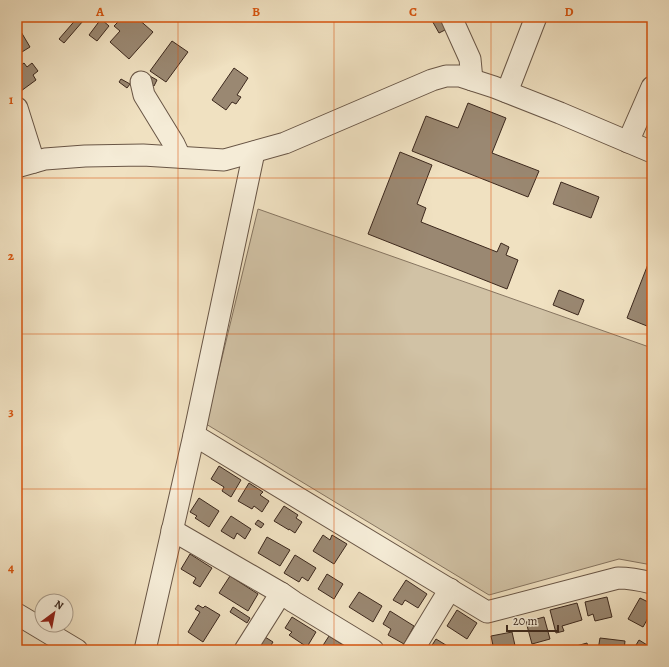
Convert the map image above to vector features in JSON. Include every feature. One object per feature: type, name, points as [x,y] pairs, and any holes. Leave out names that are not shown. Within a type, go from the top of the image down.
[{"type":"street","points":[[451,17],[470,59],[472,80]]},
{"type":"street","points":[[507,92],[536,17]]},
{"type":"street","points":[[17,108],[26,165],[45,159],[85,156],[143,155],[224,160],[285,143],[432,80],[446,76],[460,76],[507,92],[652,152]]},
{"type":"street","points":[[141,82],[144,95],[174,144],[180,157]]},
{"type":"street","points":[[628,142],[652,87]]},
{"type":"street","points":[[145,650],[194,435],[254,152]]},
{"type":"street","points":[[194,435],[487,612],[618,578],[634,579],[652,583]]},
{"type":"street","points":[[172,530],[281,593],[374,650]]},
{"type":"street","points":[[413,650],[450,589]]},
{"type":"street","points":[[245,650],[281,593]]},
{"type":"street","points":[[17,614],[77,650]]},
{"type":"shaded area","points":[[258,209],[652,348],[652,565],[619,559],[489,595],[206,424]]},
{"type":"building","points":[[78,17],[83,21],[64,43],[59,39]]},
{"type":"building","points":[[123,17],[129,17],[131,19],[136,17],[153,32],[129,59],[110,42],[120,31],[114,26]]},
{"type":"building","points":[[430,17],[443,17],[449,28],[439,33]]},
{"type":"building","points":[[101,19],[109,26],[97,41],[89,35]]},
{"type":"building","points":[[17,25],[30,47],[17,55]]},
{"type":"building","points":[[172,41],[188,52],[166,82],[150,71]]},
{"type":"building","points":[[24,63],[27,67],[32,63],[38,71],[33,75],[36,80],[21,91],[17,86],[17,68]]},
{"type":"building","points":[[234,68],[248,78],[237,95],[241,97],[236,104],[232,102],[226,110],[212,100]]},
{"type":"building","points":[[148,75],[157,80],[154,86],[145,80]]},
{"type":"building","points":[[121,79],[130,84],[127,88],[119,82]]},
{"type":"building","points":[[468,103],[506,118],[492,153],[539,171],[528,197],[412,151],[426,116],[458,128]]},
{"type":"building","points":[[400,152],[432,165],[417,204],[426,208],[421,222],[497,252],[501,243],[509,247],[506,255],[518,260],[507,289],[368,234]]},
{"type":"building","points":[[561,182],[599,197],[591,218],[553,204]]},
{"type":"building","points":[[652,254],[652,328],[627,318]]},
{"type":"building","points":[[559,290],[584,300],[578,315],[553,305]]},
{"type":"building","points":[[219,466],[241,480],[231,497],[222,491],[224,487],[211,479]]},
{"type":"building","points":[[249,483],[263,492],[260,495],[269,501],[262,512],[254,506],[252,509],[238,501]]},
{"type":"building","points":[[199,498],[219,511],[209,527],[195,518],[197,516],[190,512]]},
{"type":"building","points":[[284,506],[298,515],[296,518],[302,522],[295,533],[274,521]]},
{"type":"building","points":[[231,516],[251,529],[245,539],[237,533],[234,539],[221,531]]},
{"type":"building","points":[[258,520],[264,524],[261,528],[255,524]]},
{"type":"building","points":[[323,535],[330,540],[332,535],[347,544],[334,564],[313,551]]},
{"type":"building","points":[[267,537],[290,550],[280,566],[258,553]]},
{"type":"building","points":[[190,554],[212,568],[200,587],[193,583],[196,578],[181,569]]},
{"type":"building","points":[[295,555],[316,568],[308,581],[302,577],[299,582],[284,573]]},
{"type":"building","points":[[327,574],[343,584],[334,599],[318,589]]},
{"type":"building","points":[[230,576],[258,594],[248,611],[219,593]]},
{"type":"building","points":[[406,580],[427,594],[418,608],[405,600],[402,605],[393,600]]},
{"type":"building","points":[[359,592],[382,606],[373,622],[349,607]]},
{"type":"building","points":[[607,597],[612,617],[595,621],[593,614],[588,616],[585,602]]},
{"type":"building","points":[[640,598],[652,604],[652,611],[643,627],[628,619]]},
{"type":"building","points":[[577,603],[582,620],[562,626],[564,631],[556,633],[550,610]]},
{"type":"building","points":[[198,605],[203,608],[205,606],[220,615],[203,642],[188,632],[200,612],[195,609]]},
{"type":"building","points":[[233,607],[250,618],[247,623],[230,612]]},
{"type":"building","points":[[457,610],[477,623],[467,639],[447,626]]},
{"type":"building","points":[[390,611],[414,626],[404,644],[388,635],[391,629],[383,624]]},
{"type":"building","points":[[292,617],[316,632],[307,647],[289,635],[292,632],[285,628]]},
{"type":"building","points":[[544,617],[550,639],[532,644],[526,622]]},
{"type":"building","points":[[512,632],[516,650],[494,650],[491,636]]},
{"type":"building","points":[[329,636],[351,650],[320,650]]},
{"type":"building","points":[[265,637],[273,642],[268,650],[265,650],[259,646]]},
{"type":"building","points":[[600,638],[625,641],[624,650],[598,650]]},
{"type":"building","points":[[436,639],[454,650],[429,650]]},
{"type":"building","points":[[639,640],[652,648],[652,650],[633,650]]},
{"type":"building","points":[[587,643],[589,650],[562,650]]}]
